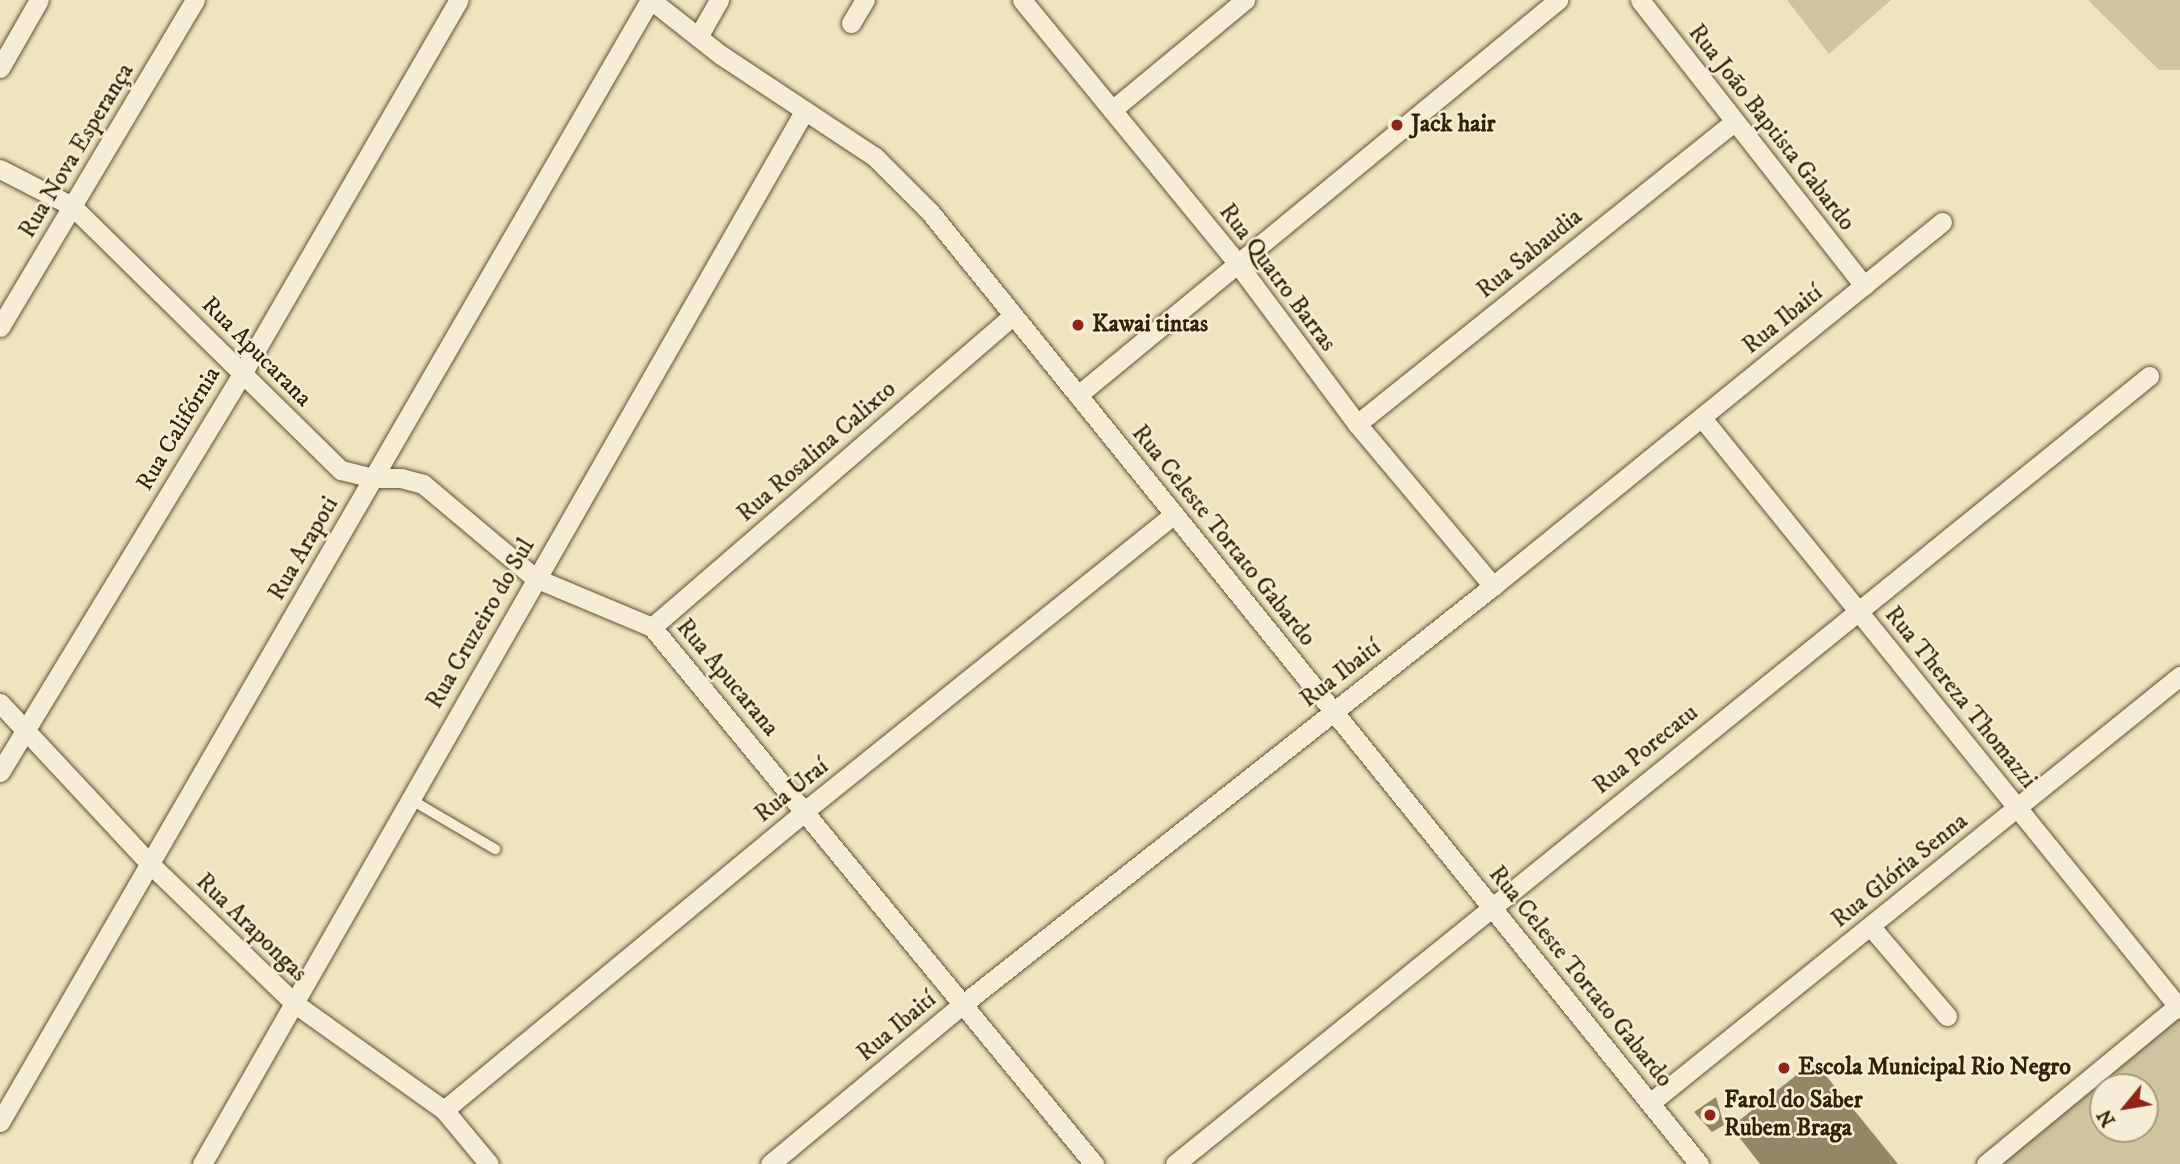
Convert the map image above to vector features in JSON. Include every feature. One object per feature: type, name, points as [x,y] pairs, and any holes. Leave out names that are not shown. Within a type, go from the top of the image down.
[{"type":"street","points":[[0,68],[39,0]]},
{"type":"street","name":"Rua Nova Esperança","points":[[0,327],[195,0]]},
{"type":"street","name":"Rua Califórnia","points":[[0,772],[243,372],[459,0]]},
{"type":"street","name":"Rua Celeste Tortato Gabardo","points":[[651,0],[698,37],[875,157],[930,212],[1699,1164]]},
{"type":"street","name":"Rua Arapoti","points":[[0,1122],[651,0]]},
{"type":"street","points":[[698,37],[719,0]]},
{"type":"street","points":[[851,23],[865,0]]},
{"type":"street","name":"Rua Quatro Barras","points":[[1022,0],[1237,263],[1357,424],[1493,586]]},
{"type":"street","points":[[1112,110],[1245,0]]},
{"type":"street","points":[[1078,394],[1558,0]]},
{"type":"street","name":"Rua João Baptista Gabardo","points":[[1640,0],[1864,286]]},
{"type":"street","name":"Rua Cruzeiro do Sul","points":[[202,1164],[805,110]]},
{"type":"street","name":"Rua Sabaudia","points":[[1357,424],[1733,122]]},
{"type":"street","name":"Rua Apucarana","points":[[0,169],[72,206],[243,372],[324,457],[341,470],[374,478],[401,478],[423,484],[535,578],[653,627],[1094,1164]]},
{"type":"street","name":"Rua Ibaití","points":[[769,1164],[963,1004],[1493,586],[1942,222]]},
{"type":"street","name":"Rua Rosalina Calixto","points":[[653,627],[1013,315]]},
{"type":"street","name":"Rua Porecatu","points":[[1175,1164],[2149,376]]},
{"type":"street","name":"Rua Thereza Thomazzi","points":[[1702,418],[2179,1007]]},
{"type":"street","name":"Rua Uraí","points":[[444,1110],[806,810],[1174,513]]},
{"type":"street","name":"Rua Glória Senna","points":[[1650,1103],[2180,676]]},
{"type":"street","name":"Rua Arapongas","points":[[0,703],[149,863],[294,1003],[444,1110],[489,1164]]},
{"type":"street","points":[[1871,927],[1947,1016]]},
{"type":"street","points":[[1986,1164],[2179,1007]]},
{"type":"lane","points":[[410,799],[495,849]]},
{"type":"shaded area","points":[[1787,0],[1891,0],[1829,54]]},
{"type":"shaded area","points":[[2088,0],[2180,0],[2180,70],[2159,70]]},
{"type":"shaded area","points":[[2177,1015],[2180,1019],[2180,1164],[1995,1164],[2089,1087],[2089,1143],[2159,1143],[2159,1073],[2106,1073]]},
{"type":"building","points":[[1814,1061],[1898,1164],[1760,1164],[1731,1127]]},
{"type":"building","name":"Farol do Saber Rubem Braga","points":[[1716,1097],[1724,1125],[1712,1132],[1694,1112]]},
{"type":"place","name":"Jack hair","points":[[1397,125]]},
{"type":"place","name":"Kawai tintas","points":[[1078,325]]},
{"type":"place","name":"Escola Municipal Rio Negro","points":[[1784,1068]]},
{"type":"place","name":"Farol do Saber Rubem Braga","points":[[1710,1115]]}]
